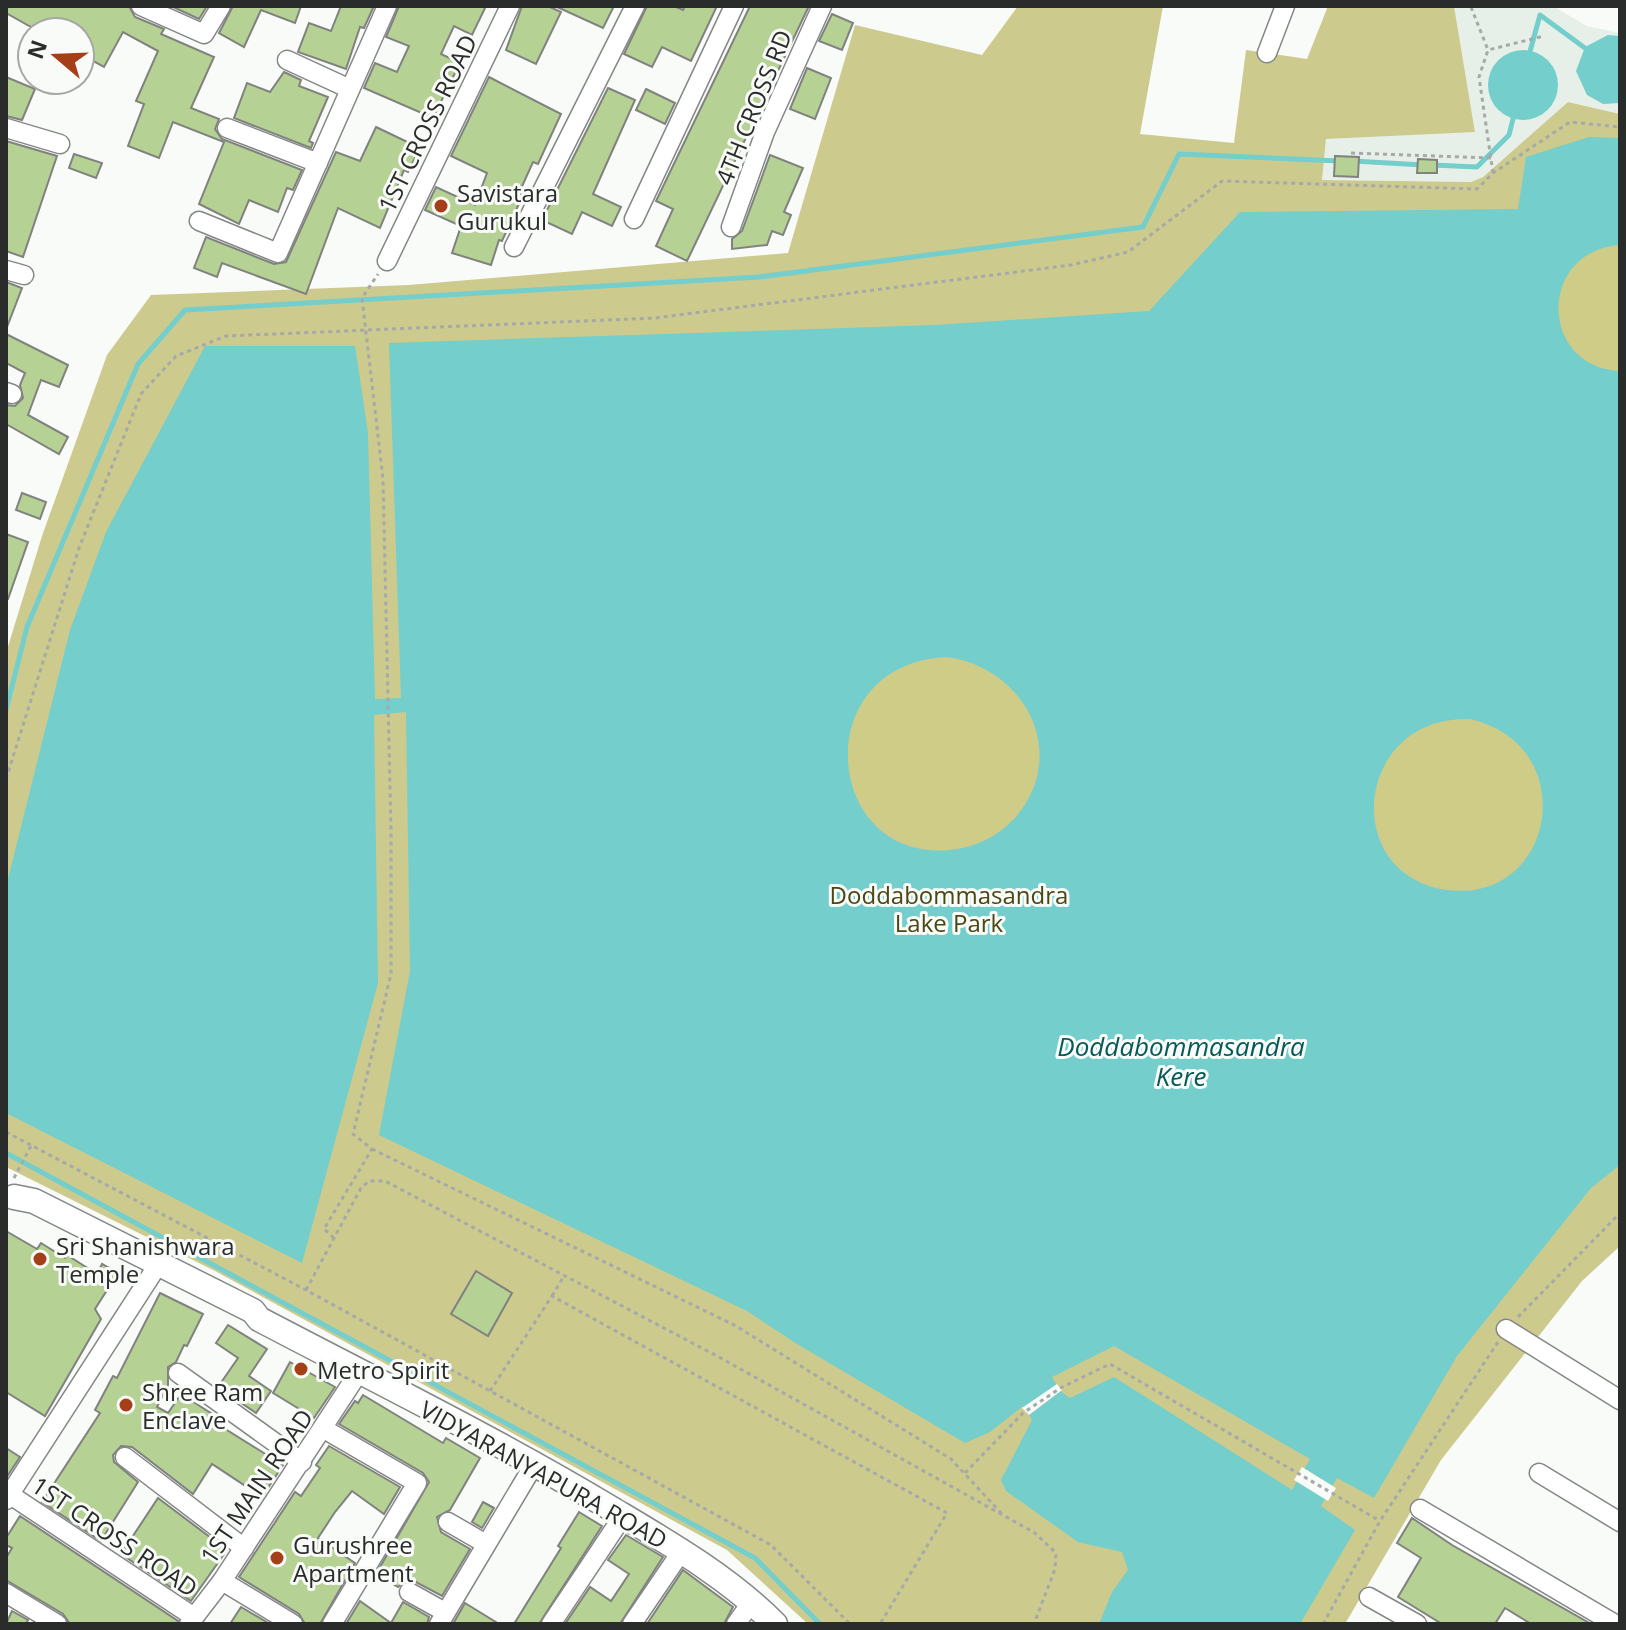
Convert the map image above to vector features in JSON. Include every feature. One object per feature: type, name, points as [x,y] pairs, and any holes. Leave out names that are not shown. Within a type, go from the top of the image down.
[{"type":"main road","name":"VIDYARANYAPURA ROAD","points":[[10,1191],[28,1212],[246,1321],[259,1319]]},
{"type":"main road","name":"VIDYARANYAPURA ROAD","points":[[10,1191],[253,1311],[259,1319],[535,1463],[753,1600],[775,1624]]},
{"type":"street","points":[[141,6],[204,34],[221,6]]},
{"type":"street","points":[[199,221],[278,253],[387,6]]},
{"type":"street","name":"1ST CROSS ROAD","points":[[387,261],[510,6]]},
{"type":"street","points":[[514,247],[635,6]]},
{"type":"street","points":[[634,219],[734,6]]},
{"type":"street","name":"4TH CROSS RD","points":[[731,227],[765,132],[822,6]]},
{"type":"street","points":[[1267,53],[1285,6]]},
{"type":"street","points":[[287,60],[350,89]]},
{"type":"street","points":[[6,128],[60,144]]},
{"type":"street","points":[[227,128],[318,163]]},
{"type":"street","points":[[7,1495],[152,1274]]},
{"type":"street","points":[[1506,1329],[1620,1400]]},
{"type":"street","name":"1ST MAIN ROAD","points":[[191,1620],[222,1581],[359,1372]]},
{"type":"street","points":[[178,1373],[302,1462]]},
{"type":"street","points":[[324,1429],[417,1483],[332,1624]]},
{"type":"street","points":[[125,1457],[244,1548]]},
{"type":"street","points":[[409,1592],[442,1618],[535,1463]]},
{"type":"street","points":[[1539,1473],[1620,1522]]},
{"type":"street","name":"1ST CROSS ROAD","points":[[7,1495],[191,1620]]},
{"type":"street","points":[[1420,1509],[1615,1624]]},
{"type":"street","points":[[551,1624],[623,1516]]},
{"type":"street","points":[[448,1522],[486,1544]]},
{"type":"street","points":[[632,1624],[681,1552]]},
{"type":"street","points":[[222,1581],[293,1624]]},
{"type":"street","points":[[6,1593],[57,1624]]},
{"type":"street","points":[[1369,1597],[1417,1624]]},
{"type":"street","points":[[736,1624],[753,1600]]},
{"type":"path","points":[[1471,7],[1488,50],[1479,77],[1493,173]]},
{"type":"path","points":[[1488,50],[1544,36]]},
{"type":"path","points":[[6,779],[79,548],[141,394],[176,356],[226,336],[655,318],[1071,265],[1128,252],[1222,181],[1477,189],[1493,173],[1570,122],[1620,127]]},
{"type":"path","points":[[1351,153],[1491,158]]},
{"type":"path","points":[[387,261],[362,298],[383,479],[391,974],[353,1134],[372,1149],[736,1326],[951,1459],[1004,1516]]},
{"type":"path","points":[[6,1132],[306,1290],[771,1545],[850,1624]]},
{"type":"path","points":[[10,1191],[31,1145]]},
{"type":"path","points":[[334,1238],[324,1229],[372,1149]]},
{"type":"path","points":[[306,1290],[361,1188],[369,1181],[385,1181],[1035,1533],[1056,1553],[1055,1569],[1034,1624]]},
{"type":"path","points":[[1323,1624],[1380,1521],[1506,1329],[1620,1213]]},
{"type":"path","points":[[490,1391],[564,1276]]},
{"type":"path","points":[[552,1296],[947,1513],[880,1624]]},
{"type":"path","points":[[964,1473],[1023,1413],[1062,1387],[1110,1364],[1380,1521]]},
{"type":"shaded area","points":[[1454,6],[1553,6],[1587,26],[1620,33],[1620,114],[1568,102],[1483,177],[1471,182],[1322,180],[1326,139],[1475,131]]},
{"type":"shaded area","points":[[1620,245],[1620,371],[1616,371],[1590,362],[1572,346],[1561,326],[1558,305],[1562,283],[1574,265],[1594,251]]},
{"type":"shaded area","points":[[942,658],[961,659],[979,665],[1010,686],[1031,717],[1037,735],[1037,773],[1031,791],[1010,822],[979,843],[961,849],[942,850],[923,849],[905,843],[874,822],[853,791],[847,773],[846,754],[847,735],[853,717],[874,686],[905,665],[923,659]]},
{"type":"shaded area","points":[[1459,719],[1492,725],[1519,744],[1538,771],[1544,804],[1538,837],[1519,864],[1492,883],[1459,889],[1426,883],[1399,864],[1380,837],[1374,804],[1380,771],[1399,744],[1426,725]]},
{"type":"green space","name":"Doddabommasandra Kere","points":[[1018,6],[1163,6],[1140,134],[1234,143],[1246,50],[1307,59],[1328,6],[1454,6],[1475,132],[1326,139],[1322,180],[1471,182],[1483,177],[1568,102],[1620,114],[1620,1246],[1582,1281],[1441,1460],[1345,1624],[808,1624],[727,1550],[215,1271],[6,1167],[6,653],[42,536],[107,355],[151,295],[409,285],[788,253],[855,25],[982,55]]},
{"type":"water","points":[[1608,35],[1620,36],[1620,103],[1603,104],[1587,95],[1576,71],[1585,47]]},
{"type":"water","points":[[1523,50],[1548,60],[1558,85],[1548,110],[1523,120],[1498,110],[1488,85],[1498,60]]},
{"type":"water","name":"Doddabommasandra Kere","points":[[1589,137],[1620,138],[1620,245],[1593,252],[1574,267],[1562,287],[1558,309],[1563,331],[1574,351],[1593,365],[1620,371],[1620,1165],[1591,1188],[1457,1356],[1374,1498],[1337,1478],[1321,1506],[1355,1530],[1300,1624],[1099,1624],[1112,1592],[1128,1570],[1122,1552],[1078,1542],[1006,1491],[1001,1480],[1032,1420],[1023,1406],[990,1432],[965,1443],[747,1311],[379,1135],[410,971],[406,712],[374,715],[378,983],[302,1263],[6,1113],[6,887],[70,630],[106,532],[205,346],[355,346],[368,433],[375,699],[401,698],[389,343],[935,325],[1149,311],[1240,212],[1518,209],[1526,157]],"holes":[[[947,657],[975,664],[999,678],[1018,696],[1032,718],[1039,743],[1039,768],[1031,794],[1014,819],[985,840],[950,850],[907,845],[876,826],[856,796],[848,760],[853,724],[870,691],[902,668]],[[1470,719],[1506,734],[1529,759],[1541,788],[1542,820],[1532,849],[1512,873],[1484,888],[1447,890],[1412,878],[1389,857],[1376,829],[1374,798],[1383,768],[1402,742],[1431,725]],[[1114,1346],[1310,1459],[1292,1490],[1114,1377],[1070,1398],[1060,1391],[1052,1377]]]},
{"type":"pier","points":[[1057,1384],[1062,1390],[1029,1415],[1022,1408]]},
{"type":"pier","points":[[1302,1467],[1336,1488],[1328,1501],[1294,1480]]},
{"type":"building","points":[[6,6],[129,6],[135,17],[164,29],[161,34],[214,57],[191,108],[219,119],[215,129],[222,139],[302,170],[293,190],[287,188],[278,212],[249,200],[239,224],[199,204],[224,142],[173,122],[159,158],[128,146],[144,104],[136,101],[158,51],[123,32],[104,67],[96,63],[96,16],[16,16],[16,19],[6,13]]},
{"type":"building","points":[[171,6],[207,6],[199,19]]},
{"type":"building","points":[[233,6],[301,6],[295,23],[261,10],[244,47],[219,33]]},
{"type":"building","points":[[341,6],[374,6],[364,28],[360,27],[346,69],[298,52],[309,23],[331,31]]},
{"type":"building","points":[[399,6],[486,6],[472,35],[454,26],[441,54],[460,63],[433,118],[364,88],[375,63],[397,72],[409,46],[386,37]]},
{"type":"building","points":[[522,6],[548,6],[561,12],[536,64],[506,50]]},
{"type":"building","points":[[555,6],[614,6],[603,28]]},
{"type":"building","points":[[647,6],[674,6],[683,10],[685,6],[717,6],[691,61],[662,47],[652,67],[624,54]]},
{"type":"building","points":[[750,6],[809,6],[687,261],[656,246],[673,209],[656,201]]},
{"type":"building","points":[[832,14],[853,23],[842,50],[819,41]]},
{"type":"building","points":[[807,68],[831,78],[815,119],[790,109]]},
{"type":"building","points":[[284,72],[301,80],[299,86],[328,97],[309,141],[313,143],[311,148],[234,118],[247,83],[270,92]]},
{"type":"building","points":[[6,77],[16,81],[16,96],[32,96],[22,120],[6,116]]},
{"type":"building","points":[[489,77],[561,114],[538,164],[533,162],[519,193],[523,195],[502,241],[499,240],[491,265],[452,253],[461,226],[425,210],[436,187],[475,205],[487,173],[451,156]]},
{"type":"building","points":[[608,88],[635,100],[593,194],[621,207],[612,226],[582,212],[572,234],[542,220]]},
{"type":"building","points":[[646,89],[675,103],[665,124],[636,110]]},
{"type":"building","points":[[376,127],[420,148],[408,172],[404,170],[380,228],[338,208],[306,294],[222,263],[217,277],[194,268],[206,237],[274,264],[286,262],[336,152],[360,161]]},
{"type":"building","points":[[6,141],[57,156],[23,257],[6,251]]},
{"type":"building","points":[[74,154],[102,163],[96,178],[69,168]]},
{"type":"building","points":[[770,155],[803,168],[784,212],[791,215],[783,235],[772,231],[767,245],[732,249],[732,239],[742,231]]},
{"type":"building","points":[[1335,156],[1359,157],[1358,177],[1334,176]]},
{"type":"building","points":[[1418,159],[1437,160],[1437,173],[1417,173]]},
{"type":"building","points":[[6,282],[22,288],[7,327],[6,327]]},
{"type":"building","points":[[6,334],[68,365],[59,387],[41,380],[28,415],[68,437],[59,454],[6,424],[6,405],[15,406],[23,398],[20,385],[25,373],[6,363]]},
{"type":"building","points":[[22,493],[46,502],[40,519],[16,510]]},
{"type":"building","points":[[6,534],[28,542],[8,599],[6,599]]},
{"type":"building","points":[[6,1231],[37,1249],[41,1243],[65,1258],[67,1255],[97,1274],[102,1264],[118,1273],[95,1309],[101,1319],[45,1416],[6,1392]]},
{"type":"building","points":[[476,1271],[512,1293],[488,1336],[451,1314]]},
{"type":"building","points":[[160,1293],[203,1314],[187,1346],[184,1345],[176,1362],[168,1367],[168,1385],[157,1407],[168,1413],[181,1394],[217,1417],[214,1422],[283,1465],[262,1497],[212,1464],[193,1494],[132,1447],[121,1446],[113,1455],[114,1462],[138,1482],[101,1541],[42,1502],[100,1413],[95,1410],[113,1376],[117,1378]]},
{"type":"building","points":[[228,1325],[267,1349],[249,1376],[271,1391],[256,1413],[218,1387],[238,1358],[216,1343]]},
{"type":"building","points":[[290,1362],[335,1387],[314,1418],[273,1393]]},
{"type":"building","points":[[363,1395],[443,1443],[446,1438],[480,1458],[450,1510],[437,1517],[441,1532],[470,1549],[442,1596],[414,1581],[404,1581],[398,1587],[376,1574],[429,1482],[423,1473],[339,1424]]},
{"type":"building","points":[[329,1446],[400,1487],[384,1514],[352,1491],[335,1512],[318,1538],[355,1563],[320,1624],[305,1624],[299,1614],[239,1577],[295,1492],[301,1496],[320,1468],[316,1465]]},
{"type":"building","points":[[6,1448],[20,1457],[6,1478]]},
{"type":"building","points":[[158,1498],[227,1550],[191,1601],[121,1554]]},
{"type":"building","points":[[483,1502],[494,1508],[482,1528],[472,1522]]},
{"type":"building","points":[[579,1512],[602,1526],[539,1624],[514,1624],[561,1548],[558,1546]]},
{"type":"building","points":[[20,1516],[178,1621],[177,1624],[70,1624],[63,1614],[6,1580],[6,1558],[12,1548],[6,1545],[6,1538]]},
{"type":"building","points":[[1412,1518],[1452,1545],[1591,1624],[1531,1624],[1505,1608],[1495,1624],[1442,1624],[1398,1597],[1421,1558],[1397,1543]]},
{"type":"building","points":[[626,1535],[663,1557],[620,1624],[565,1624],[590,1587],[611,1601],[629,1574],[608,1560]]},
{"type":"building","points":[[683,1570],[733,1607],[724,1624],[647,1624]]},
{"type":"building","points":[[360,1601],[391,1623],[403,1602],[429,1617],[427,1624],[346,1624]]},
{"type":"building","points":[[465,1603],[499,1624],[453,1624]]},
{"type":"building","points":[[241,1607],[270,1624],[230,1624]]},
{"type":"building","points":[[12,1611],[28,1620],[26,1624],[6,1624]]},
{"type":"waterway","points":[[1529,55],[1540,15],[1589,51]]},
{"type":"waterway","points":[[1433,165],[1477,167],[1509,135],[1514,115]]},
{"type":"waterway","points":[[6,710],[27,627],[138,364],[185,310],[759,277],[1143,227],[1179,154],[1339,161]]},
{"type":"waterway","points":[[1353,161],[1423,165]]},
{"type":"waterway","points":[[6,1153],[755,1558],[820,1624]]},
{"type":"place","name":"Savistara Gurukul","points":[[441,206]]},
{"type":"place","name":"Sri Shanishwara Temple","points":[[40,1259]]},
{"type":"place","name":"Metro Spirit","points":[[301,1369]]},
{"type":"place","name":"Shree Ram Enclave","points":[[126,1405]]},
{"type":"place","name":"Gurushree Apartment","points":[[277,1558]]},
{"type":"park label","name":"Doddabommasandra Lake Park","points":[[949,908]]}]
